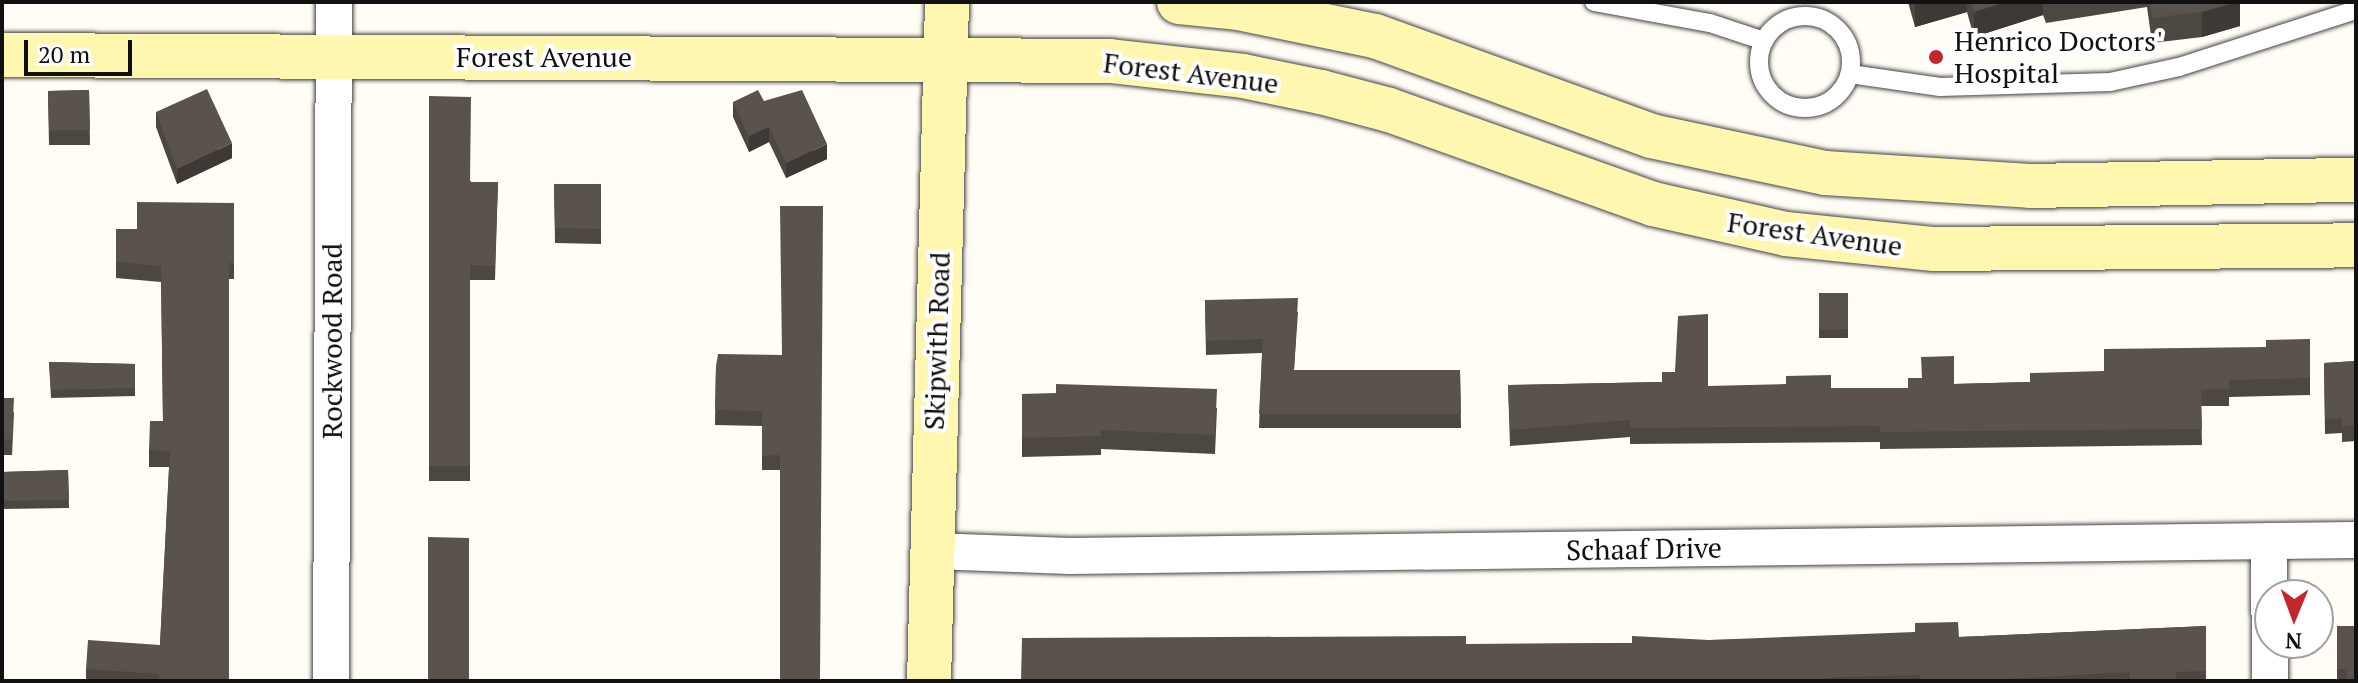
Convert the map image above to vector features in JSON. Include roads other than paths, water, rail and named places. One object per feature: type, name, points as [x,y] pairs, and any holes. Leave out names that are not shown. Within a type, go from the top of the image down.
[{"type":"main road","name":"Skipwith Road","points":[[929,681],[947,2]]},
{"type":"main road","points":[[1179,2],[1238,8],[1375,36],[1651,136],[1825,173],[1898,182],[2030,186],[2356,180]]},
{"type":"main road","name":"Forest Avenue","points":[[2,55],[1110,61],[1290,85],[1389,110],[1653,204],[1786,234],[1934,249],[2356,245]]},
{"type":"street","name":"Rockwood Road","points":[[331,681],[334,2]]},
{"type":"street","name":"Schaaf Drive","points":[[932,551],[1070,556],[2356,540]]},
{"type":"street","points":[[2269,541],[2270,681]]},
{"type":"lane","points":[[1594,2],[1710,23],[1764,41]]},
{"type":"lane","points":[[1850,74],[1940,87],[2110,82],[2179,67],[2356,10]]},
{"type":"lane","points":[[1796,17],[1827,21],[1848,45],[1850,74],[1834,99],[1821,106],[1792,108],[1779,101],[1760,77],[1764,41],[1781,22],[1796,17]]},
{"type":"place","name":"Henrico Doctors' Hospital","points":[[1936,57]]}]
